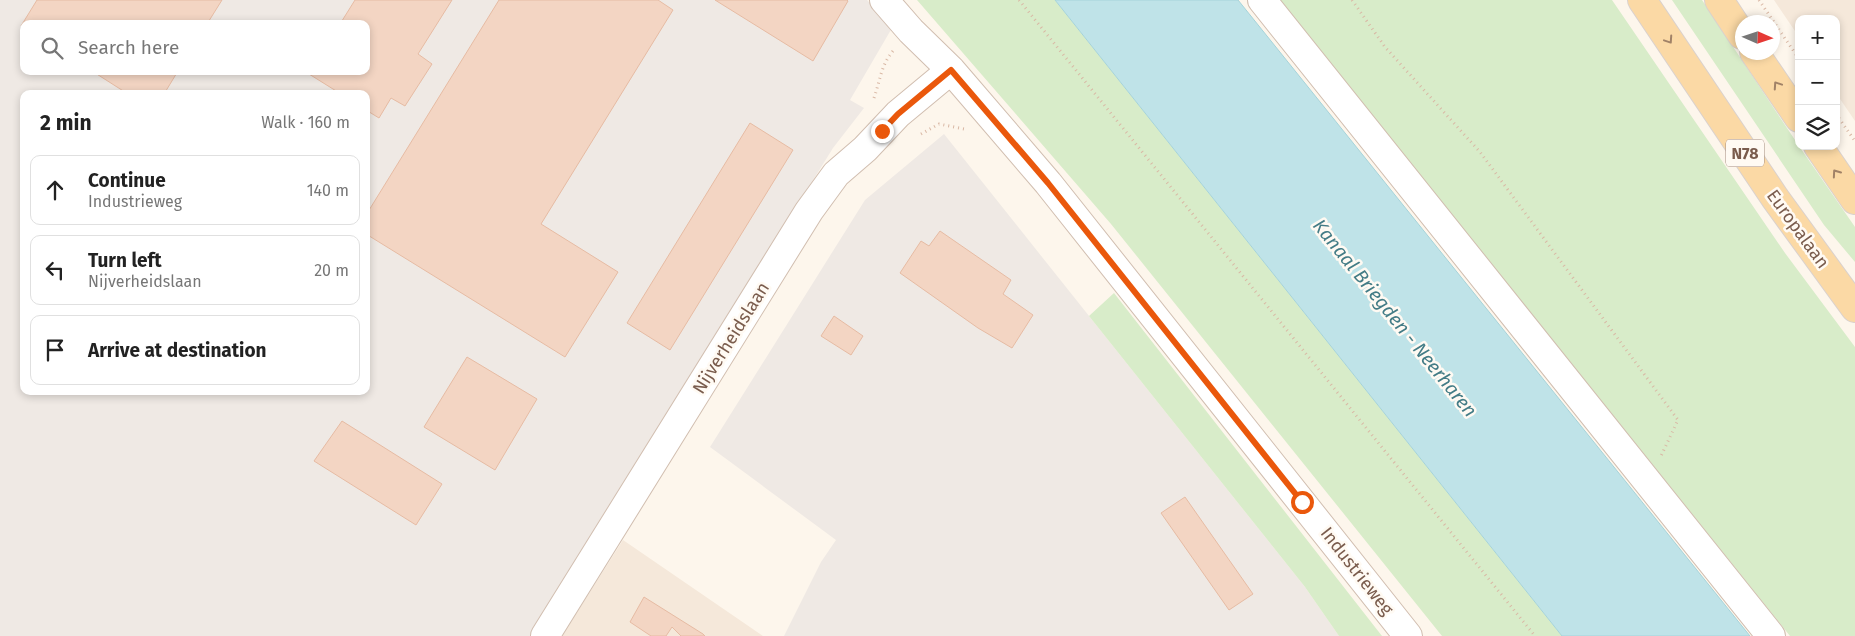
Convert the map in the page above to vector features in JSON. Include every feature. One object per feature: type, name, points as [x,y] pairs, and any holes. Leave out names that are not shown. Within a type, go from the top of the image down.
[{"type":"main road","name":"Europalaan","points":[[1642,0],[1775,198],[1855,308]]},
{"type":"main road","points":[[1719,0],[1735,24]]},
{"type":"main road","points":[[1759,60],[1795,112]]},
{"type":"main road","points":[[1821,150],[1855,200]]},
{"type":"street","name":"Industrieweg","points":[[884,0],[911,31],[951,70],[1048,183],[1408,636]]},
{"type":"street","points":[[1262,0],[1771,636]]},
{"type":"street","name":"Nijverheidslaan","points":[[545,636],[809,211],[836,174],[864,149],[898,114],[951,70]]},
{"type":"path","points":[[1019,0],[1536,636]]},
{"type":"path","points":[[1352,0],[1385,47],[1480,152],[1678,420],[1648,484]]},
{"type":"path","points":[[1759,0],[1795,53]]},
{"type":"path","points":[[1840,120],[1855,141]]},
{"type":"shaded area","points":[[0,0],[867,0],[892,28],[850,100],[864,108],[833,148],[530,636],[0,636]]},
{"type":"shaded area","points":[[1774,0],[1855,0],[1855,121],[1840,99],[1840,15],[1795,15],[1795,31]]},
{"type":"shaded area","points":[[944,134],[1305,587],[1339,636],[784,636],[821,562],[836,540],[710,447],[865,200]]},
{"type":"shaded area","points":[[623,540],[763,636],[562,636]]},
{"type":"green space","points":[[917,0],[1055,0],[1562,636],[1442,636],[1111,224]]},
{"type":"green space","points":[[1279,0],[1612,0],[1785,253],[1855,347],[1855,636],[1790,636]]},
{"type":"green space","points":[[1672,0],[1702,0],[1735,50],[1735,60],[1742,60],[1795,140],[1795,150],[1802,150],[1855,227],[1855,262],[1824,225]]},
{"type":"green space","points":[[1114,293],[1382,636],[1339,636],[1305,587],[1089,316]]},
{"type":"water","name":"Kanaal Briegden - Neerharen","points":[[1055,0],[1238,0],[1750,636],[1562,636]]},
{"type":"building","points":[[37,0],[222,0],[210,20],[25,20]]},
{"type":"building","points":[[355,0],[452,0],[418,54],[432,64],[405,106],[391,98],[379,118],[370,112],[370,90],[335,90],[311,75],[370,75],[370,20],[342,20]]},
{"type":"building","points":[[499,0],[658,0],[673,10],[541,224],[618,272],[565,357],[370,236],[370,209]]},
{"type":"building","points":[[715,0],[847,0],[848,1],[813,61]]},
{"type":"building","points":[[98,75],[176,75],[166,90],[122,90]]},
{"type":"building","points":[[750,123],[793,150],[670,350],[627,323]]},
{"type":"building","points":[[940,231],[1011,280],[1003,294],[1033,315],[1012,348],[978,328],[900,273],[921,241],[929,246]]},
{"type":"building","points":[[834,316],[863,336],[851,355],[821,336]]},
{"type":"building","points":[[467,357],[537,399],[495,470],[424,427]]},
{"type":"building","points":[[342,421],[442,484],[416,525],[314,461]]},
{"type":"building","points":[[1185,497],[1253,594],[1229,610],[1161,513]]},
{"type":"building","points":[[644,597],[705,636],[681,636],[672,627],[666,636],[651,636],[630,622]]},
{"type":"route","points":[[882,131],[898,114],[951,70],[1048,183],[1302,502]]}]
